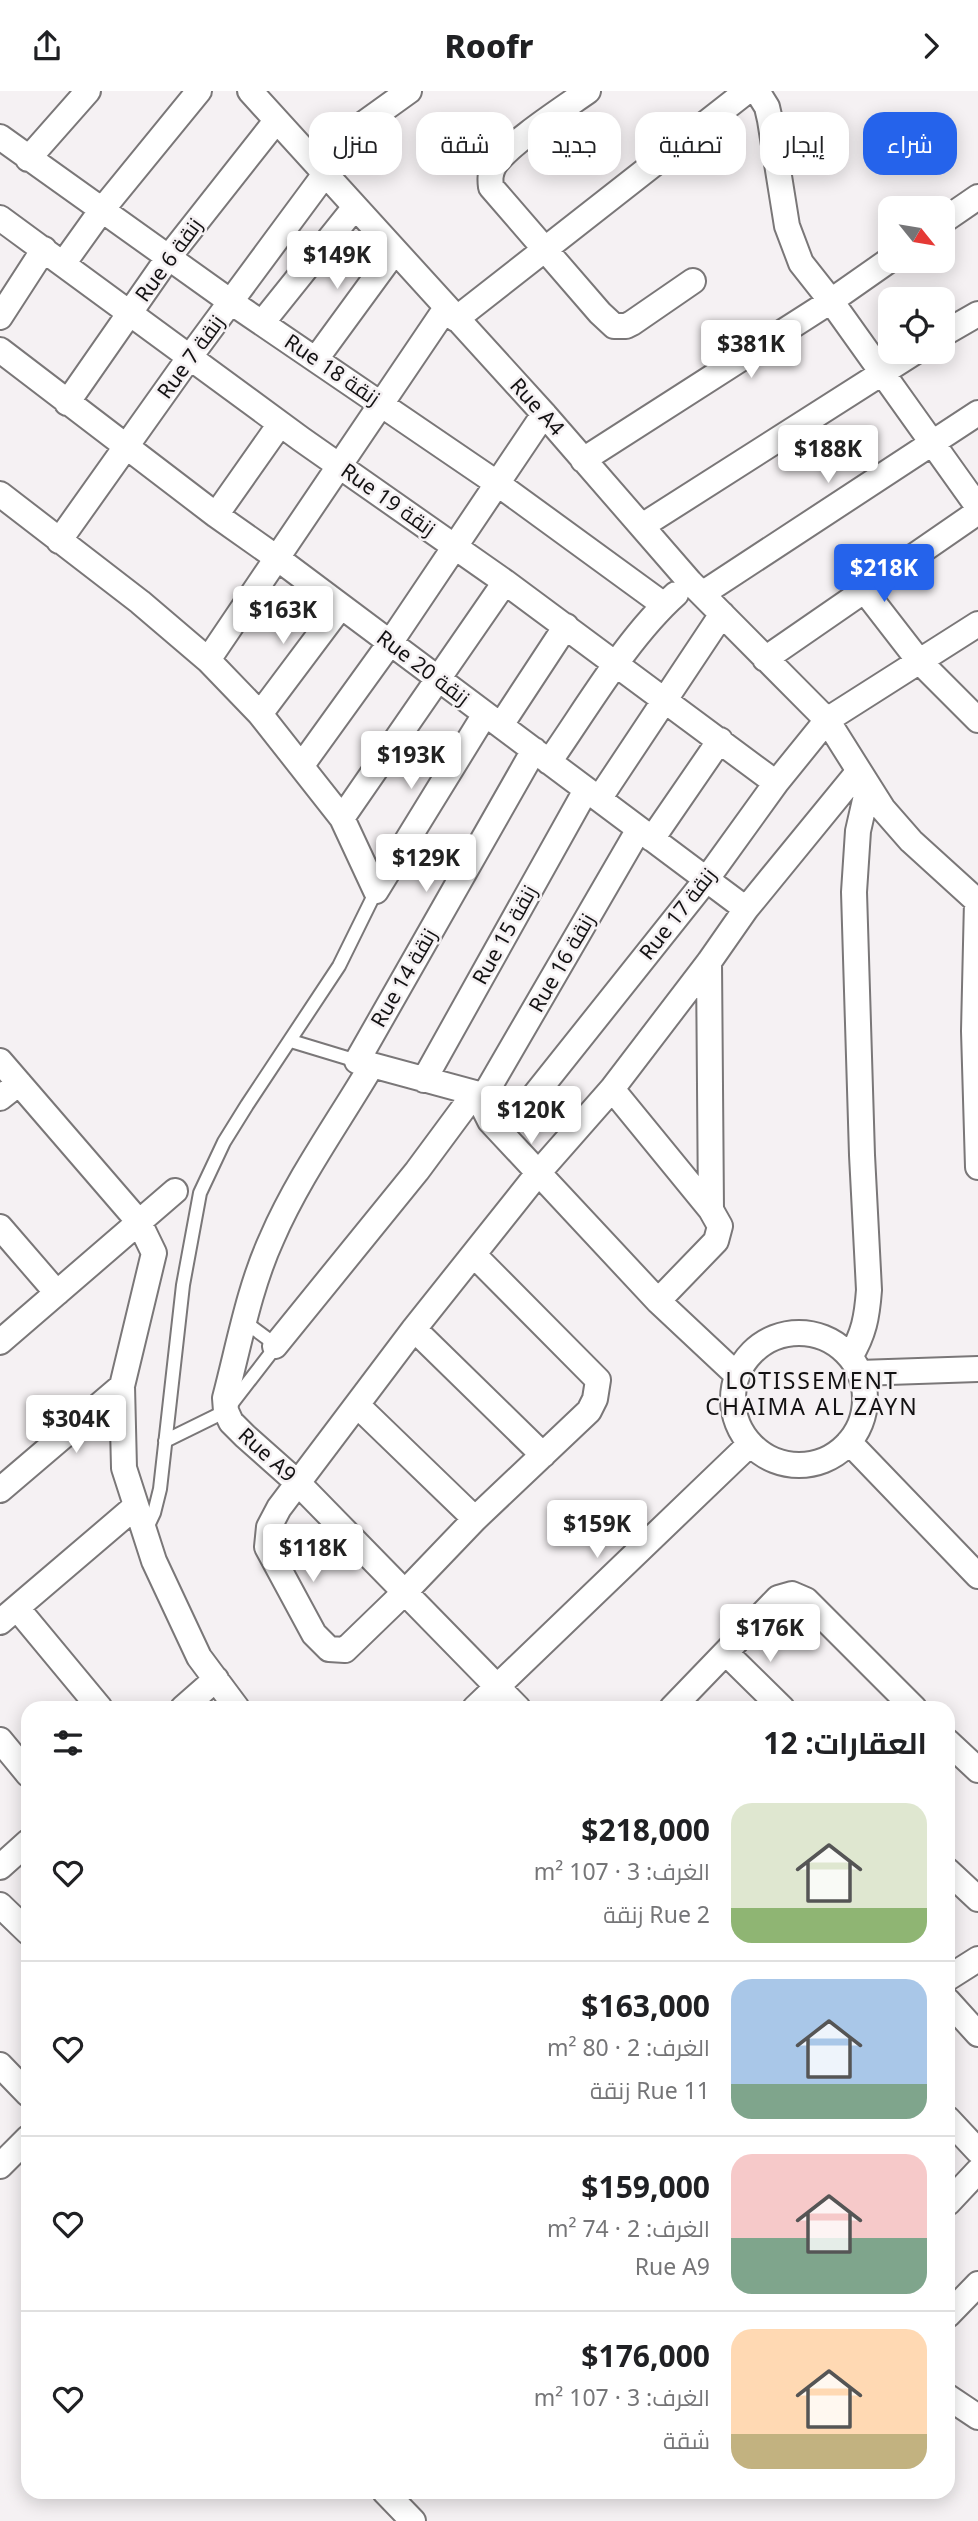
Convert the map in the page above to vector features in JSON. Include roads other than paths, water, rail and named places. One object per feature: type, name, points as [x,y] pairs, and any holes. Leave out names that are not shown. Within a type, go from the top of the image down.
[{"type":"street","points":[[28,159],[88,91]]},
{"type":"street","points":[[0,317],[53,257],[101,211],[198,91]]},
{"type":"street","name":"Rue 7 زنقة","points":[[384,112],[409,91]]},
{"type":"street","points":[[588,91],[506,152],[492,169],[490,178],[495,194],[614,326],[632,323],[693,281]]},
{"type":"street","points":[[208,660],[340,467],[380,403],[451,314],[545,249],[747,91]]},
{"type":"street","points":[[757,91],[767,107],[774,134],[787,226],[801,263],[882,372],[978,510],[765,659]]},
{"type":"street","name":"Rue A4","points":[[266,101],[309,155]]},
{"type":"street","name":"Rue 6 زنقة","points":[[67,403],[169,258],[266,101]]},
{"type":"street","name":"Rue 18 زنقة","points":[[0,137],[231,302],[498,484],[664,605]]},
{"type":"street","name":"Rue 7 زنقة","points":[[59,541],[231,302],[314,175]]},
{"type":"street","name":"Rue A4","points":[[326,175],[544,414],[696,588],[827,719],[883,809],[911,841],[977,901]]},
{"type":"street","points":[[956,212],[978,197]]},
{"type":"street","points":[[262,323],[355,207]]},
{"type":"street","name":"Rue 19 زنقة","points":[[0,218],[280,424],[566,626],[776,783]]},
{"type":"street","points":[[316,359],[395,251]]},
{"type":"street","points":[[583,460],[878,268]]},
{"type":"street","points":[[955,327],[978,313]]},
{"type":"street","name":"Rue 20 زنقة","points":[[0,350],[216,515],[746,909]]},
{"type":"street","points":[[642,526],[895,364]]},
{"type":"street","name":"Rue 14 زنقة","points":[[365,1063],[542,756],[664,605],[933,444],[978,413]]},
{"type":"street","points":[[302,765],[390,643],[544,414]]},
{"type":"street","points":[[216,515],[280,424]]},
{"type":"street","points":[[0,494],[140,602],[208,660],[260,714],[342,818],[376,891]]},
{"type":"street","points":[[342,818],[505,582]]},
{"type":"street","points":[[864,590],[919,661],[978,720]]},
{"type":"street","points":[[260,714],[341,606]]},
{"type":"street","name":"Rue 15 زنقة","points":[[424,1080],[593,795],[664,700],[722,614]]},
{"type":"street","name":"Rue 17 زنقة","points":[[526,1106],[706,880],[776,783],[827,719],[978,624]]},
{"type":"street","points":[[376,891],[493,720],[566,626]]},
{"type":"street","name":"Rue 16 زنقة","points":[[275,1346],[479,1095],[646,834],[720,740]]},
{"type":"street","points":[[474,1255],[598,1380],[595,1399],[589,1411],[475,1518],[345,1650],[329,1649],[314,1634],[267,1547],[267,1536],[274,1518],[414,1329],[539,1172],[612,1089],[746,909],[863,780]]},
{"type":"street","points":[[855,1365],[868,1312],[869,1290],[854,892],[863,780]]},
{"type":"street","points":[[977,901],[978,1167]]},
{"type":"street","points":[[709,962],[711,1210]]},
{"type":"street","points":[[0,1061],[9,1090],[139,1222],[154,1252],[122,1386],[124,1468],[154,1561],[193,1645],[232,1701]]},
{"type":"street","points":[[365,1063],[582,1122]]},
{"type":"street","name":"Rue A9","points":[[365,1063],[272,1237],[260,1267],[225,1398],[226,1411],[231,1422],[299,1484],[510,1701]]},
{"type":"street","points":[[612,1089],[711,1210],[720,1226],[716,1241],[658,1301]]},
{"type":"street","points":[[479,1095],[490,1121],[658,1301],[737,1375]]},
{"type":"street","points":[[0,1342],[176,1191]]},
{"type":"street","points":[[0,1227],[57,1293]]},
{"type":"street","points":[[414,1329],[543,1455]]},
{"type":"street","points":[[799,1333],[818,1335],[836,1344],[855,1365],[864,1390],[864,1409],[859,1427],[849,1442],[832,1457],[811,1464],[789,1465],[768,1458],[750,1444],[740,1429],[733,1412],[737,1375],[747,1358],[761,1344],[779,1336],[799,1333]]},
{"type":"street","points":[[855,1365],[978,1369]]},
{"type":"street","points":[[0,1490],[122,1386]]},
{"type":"street","points":[[357,1405],[475,1518]]},
{"type":"street","points":[[849,1442],[978,1576]]},
{"type":"street","points":[[482,1701],[750,1444]]},
{"type":"street","points":[[93,1701],[8,1615],[136,1506]]},
{"type":"street","points":[[678,1701],[778,1598],[792,1594],[799,1595],[907,1701]]},
{"type":"street","points":[[726,1653],[775,1701]]},
{"type":"street","points":[[191,1701],[216,1679]]},
{"type":"street","points":[[0,1740],[21,1766]]},
{"type":"street","points":[[955,1749],[978,1770]]},
{"type":"street","points":[[0,1867],[21,1848]]},
{"type":"street","points":[[955,1878],[978,1899]]},
{"type":"street","points":[[0,1905],[21,1925]]},
{"type":"street","points":[[955,1974],[978,1959]]},
{"type":"street","points":[[955,2009],[978,2034]]},
{"type":"street","points":[[0,2065],[21,2087]]},
{"type":"street","points":[[955,2126],[978,2151]]},
{"type":"street","points":[[0,2166],[21,2145]]},
{"type":"street","points":[[955,2196],[978,2171]]},
{"type":"street","points":[[955,2308],[978,2284]]},
{"type":"street","points":[[392,2499],[413,2521]]},
{"type":"lane","points":[[145,1533],[160,1489],[183,1285],[200,1193],[224,1142],[339,966],[376,891]]},
{"type":"lane","points":[[290,1041],[365,1063]]},
{"type":"lane","points":[[164,1441],[226,1411],[275,1346],[246,1322]]},
{"type":"district","name":"LOTISSEMENT CHAIMA AL ZAYN","points":[[812,1394]]}]
